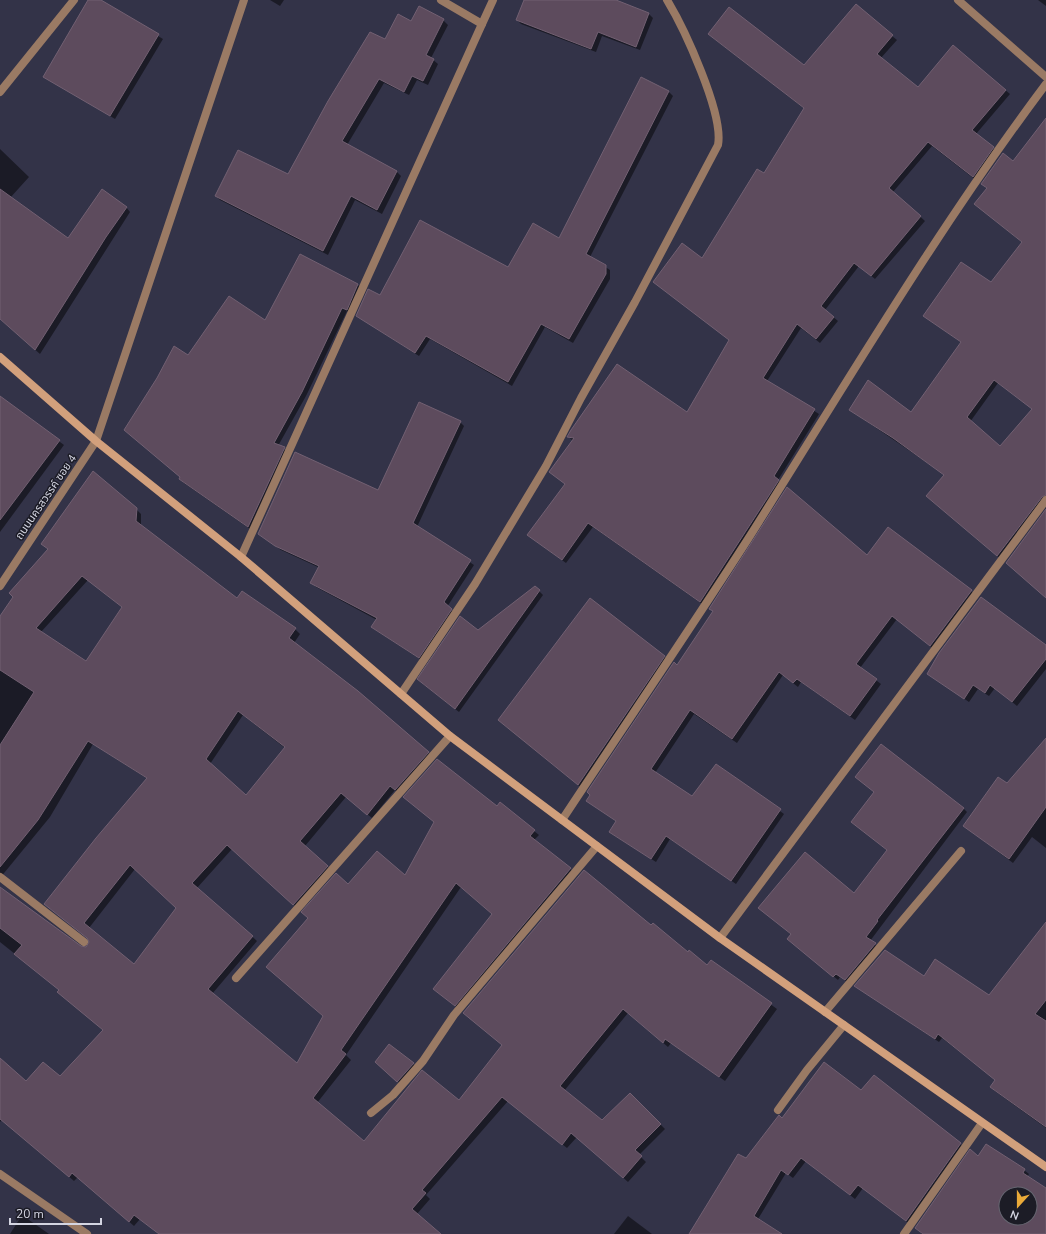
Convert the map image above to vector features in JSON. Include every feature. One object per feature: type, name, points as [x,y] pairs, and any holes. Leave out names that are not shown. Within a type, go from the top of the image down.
[{"type":"street","points":[[0,92],[74,0]]},
{"type":"street","name":"ถนนนครสวรรค์ ซอย 4","points":[[0,586],[96,441],[244,0]]},
{"type":"street","points":[[441,0],[482,24]]},
{"type":"street","points":[[241,557],[492,0]]},
{"type":"street","points":[[401,694],[475,584],[542,472],[718,145],[720,137],[718,122],[711,98],[675,14],[666,0]]},
{"type":"street","points":[[958,0],[1046,77]]},
{"type":"street","points":[[562,820],[747,540],[886,316],[1009,133],[1046,84]]},
{"type":"street","points":[[0,357],[96,441],[241,557],[450,736],[720,938],[1046,1167]]},
{"type":"street","points":[[720,938],[1046,500]]},
{"type":"street","points":[[236,978],[450,736]]},
{"type":"street","points":[[371,1112],[393,1095],[423,1061],[454,1015],[597,846]]},
{"type":"street","points":[[825,1012],[961,851]]},
{"type":"street","points":[[0,877],[84,942]]},
{"type":"street","points":[[778,1110],[807,1070],[844,1025]]},
{"type":"street","points":[[904,1234],[982,1123]]},
{"type":"street","points":[[0,1174],[87,1234]]},
{"type":"building","points":[[88,0],[101,0],[159,34],[110,116],[43,77]]},
{"type":"building","points":[[524,0],[616,0],[649,13],[636,47],[598,32],[591,49],[516,20]]},
{"type":"building","points":[[856,4],[893,35],[877,54],[918,87],[953,45],[1006,90],[972,130],[994,147],[973,177],[928,142],[889,188],[921,216],[871,276],[854,263],[821,306],[834,317],[816,339],[797,324],[763,378],[815,409],[774,476],[779,480],[700,602],[588,523],[562,560],[527,535],[565,484],[549,472],[574,438],[567,437],[617,364],[687,412],[729,340],[653,282],[682,243],[702,258],[757,169],[764,173],[804,108],[708,34],[729,7],[804,65]]},
{"type":"building","points":[[419,6],[444,19],[426,55],[434,59],[423,81],[412,76],[404,92],[379,79],[342,141],[397,171],[377,210],[351,196],[323,251],[215,196],[238,150],[288,174],[328,101],[370,32],[385,39],[398,14],[411,21]]},
{"type":"building","points":[[641,77],[669,91],[586,254],[606,265],[606,274],[569,339],[541,324],[508,382],[426,336],[415,353],[356,316],[368,289],[380,295],[420,220],[508,267],[533,223],[559,238]]},
{"type":"building","points":[[1046,118],[1046,495],[1042,497],[997,556],[926,496],[944,475],[893,438],[849,410],[868,380],[911,412],[961,342],[923,316],[961,262],[991,282],[1022,242],[974,204],[987,188],[981,184],[1003,153],[1013,161]],"holes":[[[994,380],[1032,409],[1000,446],[967,417]]]},
{"type":"building","points":[[0,189],[68,238],[102,189],[127,207],[106,237],[35,350],[0,319]]},
{"type":"building","points":[[300,254],[358,284],[347,310],[342,308],[302,392],[274,443],[285,447],[248,527],[179,479],[180,477],[124,430],[157,378],[174,346],[188,355],[229,296],[265,320]]},
{"type":"building","points":[[0,396],[60,440],[0,520]]},
{"type":"building","points":[[419,402],[461,421],[413,523],[471,560],[444,602],[452,609],[419,658],[371,627],[377,618],[310,583],[319,566],[275,546],[258,534],[295,452],[378,490]]},
{"type":"building","points":[[93,471],[137,508],[136,521],[237,598],[242,591],[296,628],[289,638],[358,691],[429,752],[395,790],[390,786],[367,815],[341,793],[300,841],[328,866],[293,905],[227,845],[192,883],[253,936],[208,989],[297,1063],[323,1016],[266,967],[308,918],[301,912],[336,873],[348,884],[377,851],[405,875],[434,822],[403,797],[437,759],[497,806],[500,802],[535,830],[530,836],[571,868],[455,1006],[433,989],[492,914],[456,883],[341,1050],[346,1054],[313,1098],[364,1141],[422,1070],[459,1100],[502,1045],[463,1013],[584,870],[651,925],[653,923],[688,952],[689,950],[707,965],[711,960],[772,1003],[719,1077],[665,1039],[663,1043],[623,1009],[560,1086],[602,1120],[630,1093],[661,1124],[635,1150],[642,1156],[623,1178],[571,1133],[562,1145],[502,1097],[422,1190],[426,1193],[412,1209],[441,1234],[159,1234],[134,1215],[129,1222],[72,1173],[69,1177],[0,1119],[0,1058],[26,1081],[43,1062],[60,1076],[103,1030],[57,992],[59,990],[14,954],[22,945],[0,928],[0,887],[81,946],[86,947],[89,942],[87,938],[44,904],[96,838],[147,778],[88,741],[38,820],[0,867],[0,745],[34,692],[0,670],[0,616],[13,597],[9,593],[48,549],[41,544]],"holes":[[[82,576],[122,607],[86,661],[36,628]],[[238,711],[285,747],[246,795],[206,759]],[[130,865],[176,908],[134,964],[84,923]]]},
{"type":"building","points":[[787,487],[867,555],[888,527],[972,590],[930,646],[892,616],[856,664],[877,679],[850,716],[797,679],[793,683],[779,672],[732,739],[690,710],[651,769],[692,796],[716,764],[781,809],[731,881],[666,836],[651,859],[609,832],[616,821],[586,801],[590,795],[587,792],[674,662],[677,665],[713,611],[709,609]]},
{"type":"building","points":[[1046,509],[1046,598],[1006,563]]},
{"type":"building","points":[[535,586],[540,590],[455,709],[417,679],[460,616],[478,630]]},
{"type":"building","points":[[981,597],[1046,645],[1046,659],[1012,702],[990,685],[985,693],[973,685],[964,699],[927,674],[939,653]]},
{"type":"building","points":[[590,598],[665,656],[578,785],[498,720]]},
{"type":"building","points":[[1046,738],[1046,807],[1009,859],[963,826],[998,777],[1007,783]]},
{"type":"building","points":[[881,744],[964,808],[877,920],[878,921],[866,937],[876,943],[845,980],[836,974],[833,977],[787,939],[791,934],[758,908],[805,852],[854,893],[887,850],[851,822],[874,792],[855,777]]},
{"type":"building","points":[[1046,922],[1046,1000],[1035,1014],[1046,1021],[1046,1127],[990,1087],[995,1080],[938,1034],[935,1039],[854,986],[885,950],[924,976],[935,959],[989,995]]},
{"type":"building","points":[[389,1044],[414,1063],[397,1082],[375,1062]]},
{"type":"building","points":[[824,1062],[861,1090],[874,1075],[961,1143],[906,1221],[858,1185],[850,1195],[801,1158],[788,1175],[781,1170],[754,1216],[782,1234],[689,1234],[738,1154],[746,1158],[779,1115],[782,1118]]},
{"type":"building","points":[[986,1144],[1025,1169],[1023,1173],[1046,1188],[1046,1234],[923,1234],[915,1228],[970,1149],[978,1156]]}]
